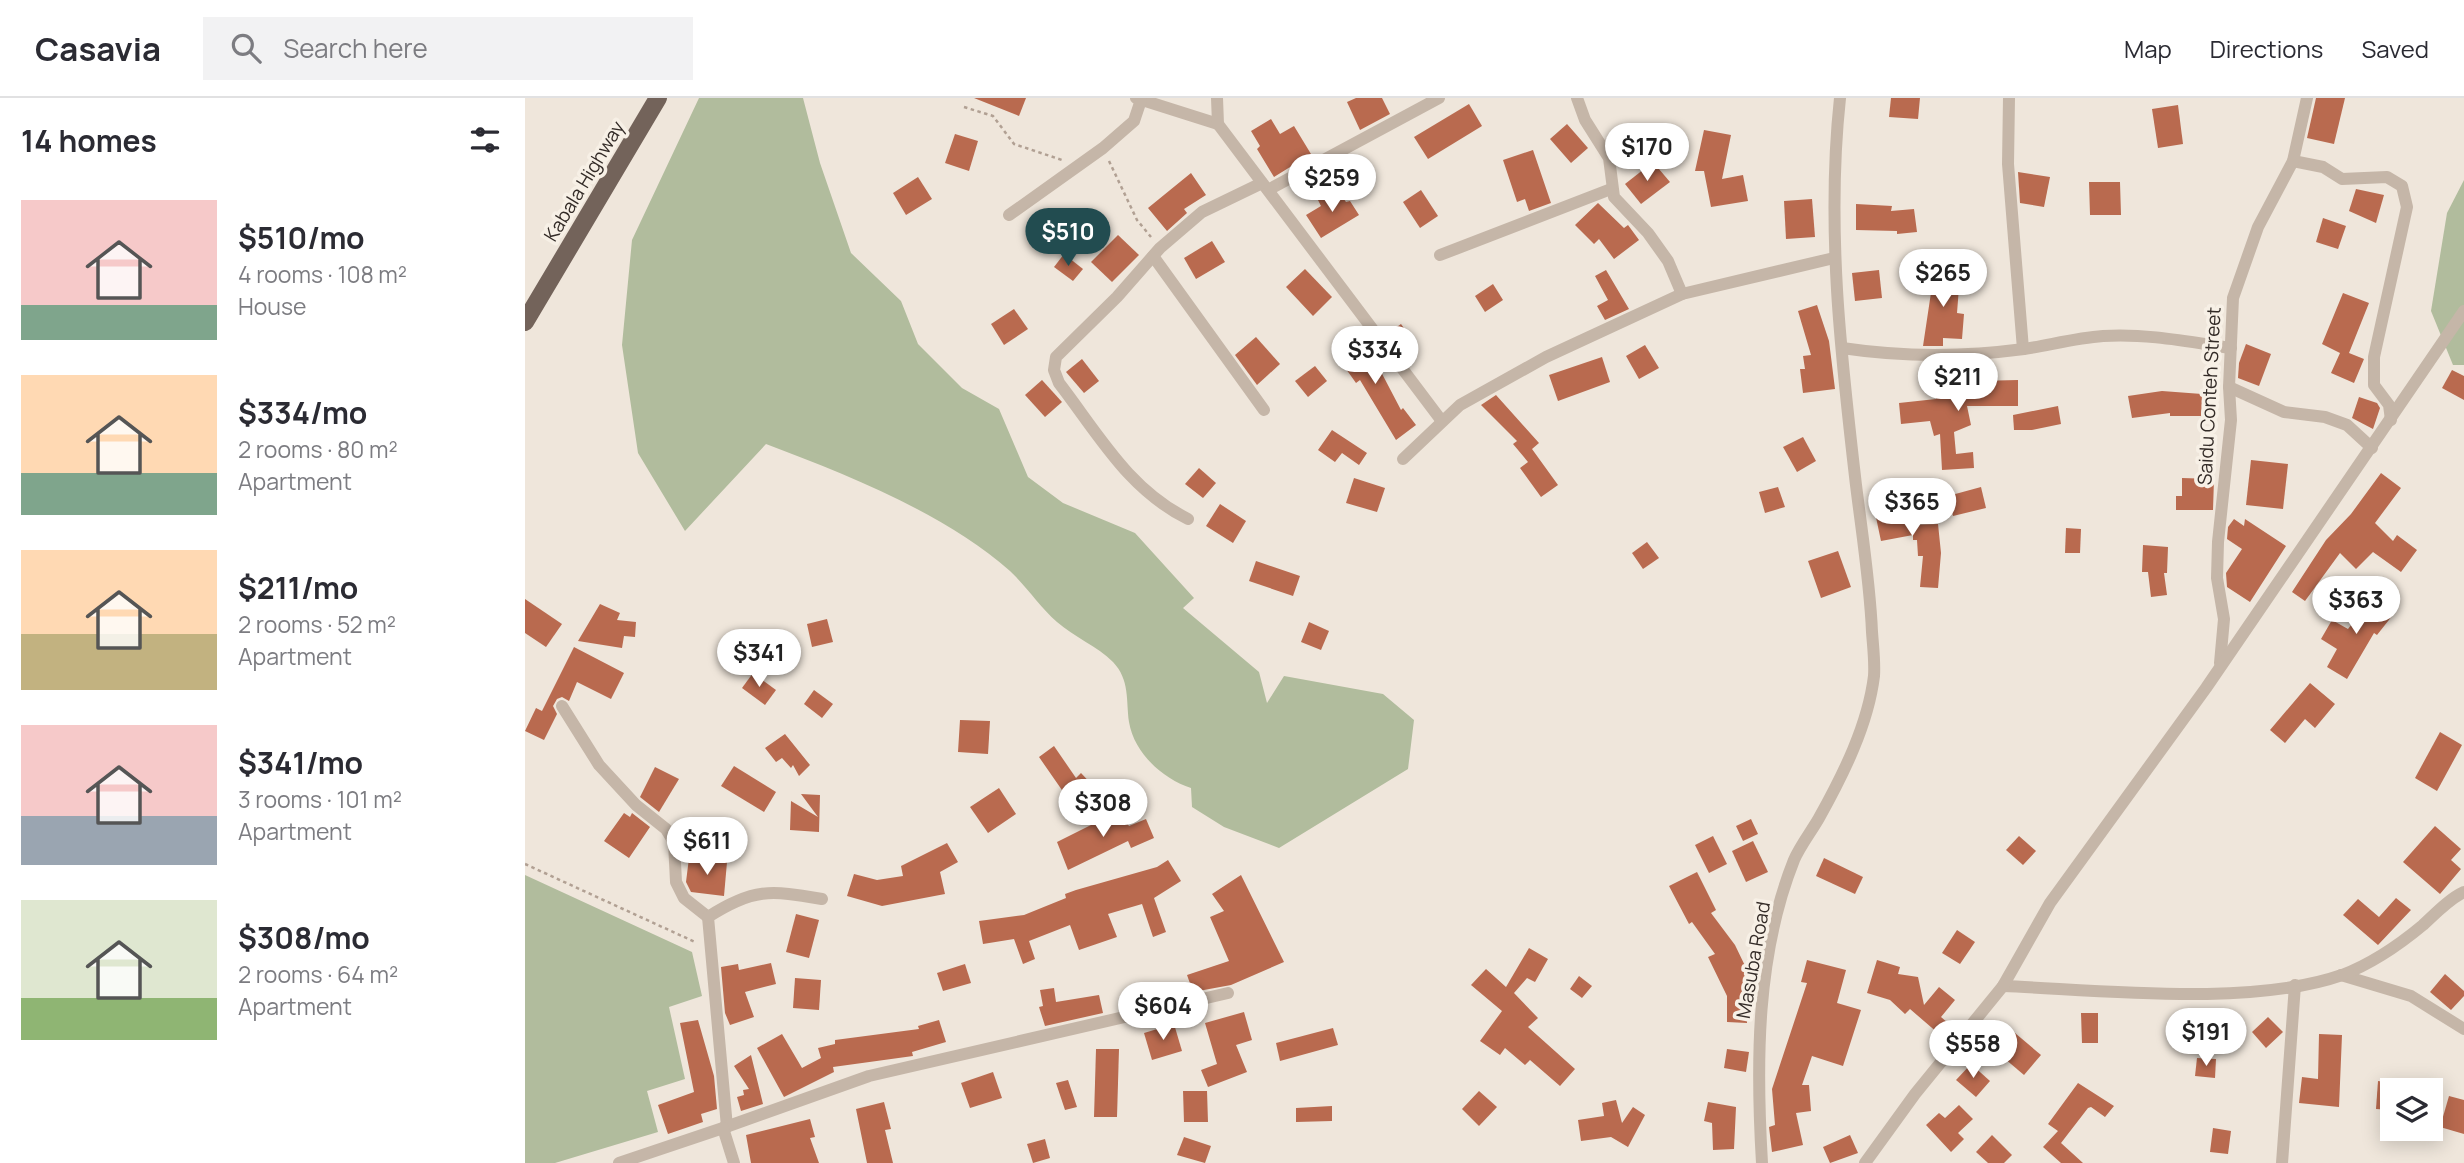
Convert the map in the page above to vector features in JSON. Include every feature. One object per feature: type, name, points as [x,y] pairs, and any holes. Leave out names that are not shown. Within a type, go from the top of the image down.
[{"type":"main road","name":"Kabala Highway","points":[[525,323],[658,98]]},
{"type":"street","points":[[1217,98],[1218,124],[1441,420]]},
{"type":"street","points":[[1188,519],[1160,505],[1133,481],[1059,383],[1054,370],[1056,357],[1157,252],[1202,212],[1265,186],[1439,98]]},
{"type":"street","points":[[1577,98],[1585,120],[1609,158],[1611,189],[1623,209],[1649,233],[1668,261],[1682,294]]},
{"type":"street","name":"Masuba Road","points":[[1762,1163],[1759,1104],[1763,990],[1775,929],[1794,859],[1820,815],[1862,726],[1874,675],[1871,605],[1834,258],[1832,190],[1840,98]]},
{"type":"street","points":[[2009,98],[2008,164],[2023,349]]},
{"type":"street","name":"Saidu Conteh Street","points":[[2220,667],[2224,620],[2217,578],[2218,542],[2231,420],[2229,387],[2233,298],[2243,264],[2293,160],[2307,98]]},
{"type":"street","points":[[1009,215],[1103,148],[1134,121],[1138,99],[1218,124]]},
{"type":"street","points":[[2293,160],[2323,167],[2342,179],[2388,177],[2402,186],[2407,207],[2374,357],[2374,385],[2389,405],[2391,420]]},
{"type":"street","points":[[1440,255],[1611,189]]},
{"type":"street","points":[[1157,252],[1265,410]]},
{"type":"street","points":[[1403,459],[1441,420],[1501,380],[1682,294],[1834,258]]},
{"type":"street","points":[[1865,1163],[1915,1094],[2003,986],[2050,903],[2220,667],[2464,311]]},
{"type":"street","points":[[1842,348],[1878,353],[1952,355],[2023,349],[2105,336],[2179,340],[2231,348]]},
{"type":"street","points":[[2229,387],[2284,412],[2325,416],[2347,425],[2372,448]]},
{"type":"street","points":[[562,706],[599,765],[636,805],[666,829],[674,842],[673,860],[680,890],[684,898],[708,917],[725,1127],[734,1163]]},
{"type":"street","points":[[708,917],[739,897],[786,892],[822,898]]},
{"type":"street","points":[[2003,986],[2239,992],[2295,985],[2341,975],[2373,960],[2406,939],[2464,892]]},
{"type":"street","points":[[2341,975],[2411,996],[2464,1029]]},
{"type":"street","points":[[2282,1163],[2295,985]]},
{"type":"street","points":[[619,1163],[869,1076],[1228,993]]},
{"type":"path","points":[[964,107],[993,116],[1014,144],[1034,149],[1077,167]]},
{"type":"path","points":[[1103,148],[1137,220],[1157,252]]},
{"type":"path","points":[[525,864],[711,949]]},
{"type":"green space","points":[[699,98],[803,98],[820,163],[851,253],[901,301],[918,344],[962,388],[999,409],[1028,477],[1063,503],[1135,533],[1194,598],[1183,608],[1259,672],[1267,703],[1284,676],[1383,694],[1414,720],[1408,769],[1279,848],[1224,827],[1192,807],[1191,788],[1160,771],[1137,744],[1129,722],[1125,683],[1113,662],[1057,622],[1010,571],[984,550],[926,514],[829,468],[766,444],[685,531],[638,453],[622,345],[632,240]]},
{"type":"green space","points":[[2464,180],[2464,365],[2453,365],[2431,311],[2447,213]]},
{"type":"green space","points":[[525,875],[692,952],[702,996],[669,1007],[685,1079],[647,1091],[658,1132],[555,1163],[525,1163]]},
{"type":"building","points":[[974,98],[1026,98],[1019,116]]},
{"type":"building","points":[[1356,98],[1382,98],[1390,114],[1360,130],[1347,102]]},
{"type":"building","points":[[1891,98],[1920,98],[1918,119],[1889,117]]},
{"type":"building","points":[[2316,98],[2345,98],[2334,144],[2307,138]]},
{"type":"building","points":[[1469,104],[1482,126],[1428,159],[1414,137]]},
{"type":"building","points":[[2178,105],[2183,144],[2158,148],[2152,109]]},
{"type":"building","points":[[1271,119],[1280,134],[1294,126],[1311,154],[1274,177],[1257,149],[1260,146],[1251,131]]},
{"type":"building","points":[[1567,124],[1588,148],[1571,163],[1550,139]]},
{"type":"building","points":[[1704,130],[1731,135],[1722,179],[1743,175],[1748,201],[1711,207],[1704,171],[1695,171]]},
{"type":"building","points":[[955,134],[978,141],[969,171],[945,163]]},
{"type":"building","points":[[1533,150],[1551,203],[1529,211],[1525,199],[1517,202],[1503,160]]},
{"type":"building","points":[[1653,162],[1670,182],[1641,204],[1625,184]]},
{"type":"building","points":[[2018,172],[2050,177],[2044,207],[2020,203]]},
{"type":"building","points":[[1191,173],[1206,195],[1184,209],[1187,213],[1167,231],[1148,208]]},
{"type":"building","points":[[918,177],[932,199],[906,215],[893,193]]},
{"type":"building","points":[[2089,182],[2120,182],[2121,215],[2090,215]]},
{"type":"building","points":[[2356,189],[2384,195],[2376,223],[2349,211]]},
{"type":"building","points":[[1421,190],[1438,216],[1420,228],[1403,202]]},
{"type":"building","points":[[1329,193],[1341,195],[1346,202],[1350,201],[1359,215],[1321,238],[1306,215],[1321,206],[1318,200]]},
{"type":"building","points":[[1812,199],[1815,237],[1786,239],[1784,201]]},
{"type":"building","points":[[1598,203],[1624,228],[1628,225],[1639,240],[1614,259],[1599,239],[1594,244],[1575,225]]},
{"type":"building","points":[[1856,204],[1892,206],[1891,211],[1914,209],[1917,232],[1897,234],[1897,231],[1856,230]]},
{"type":"building","points":[[2323,218],[2346,226],[2338,249],[2316,242]]},
{"type":"building","points":[[1118,235],[1139,255],[1112,282],[1091,262]]},
{"type":"building","points":[[1212,241],[1225,262],[1196,279],[1184,258]]},
{"type":"building","points":[[1064,254],[1083,269],[1073,281],[1054,267]]},
{"type":"building","points":[[1305,269],[1332,297],[1313,316],[1286,287]]},
{"type":"building","points":[[1937,269],[1956,271],[1955,287],[1959,287],[1957,313],[1964,314],[1962,339],[1943,338],[1943,346],[1923,346],[1932,286],[1926,285],[1927,272],[1937,273]]},
{"type":"building","points":[[1606,270],[1629,309],[1605,320],[1597,306],[1608,300],[1595,276]]},
{"type":"building","points":[[1879,270],[1882,298],[1855,301],[1852,273]]},
{"type":"building","points":[[1493,284],[1503,300],[1485,312],[1475,296]]},
{"type":"building","points":[[2343,293],[2369,303],[2349,353],[2364,359],[2354,383],[2331,373],[2340,353],[2322,344]]},
{"type":"building","points":[[1817,305],[1829,341],[1835,389],[1803,393],[1800,369],[1805,369],[1803,356],[1811,355],[1798,311]]},
{"type":"building","points":[[1014,309],[1028,329],[1004,345],[991,324]]},
{"type":"building","points":[[1401,324],[1416,345],[1403,355],[1387,334]]},
{"type":"building","points":[[1256,337],[1280,364],[1257,385],[1235,355]]},
{"type":"building","points":[[1356,337],[1379,368],[1401,410],[1403,408],[1416,425],[1396,440],[1360,380],[1356,383],[1334,352]]},
{"type":"building","points":[[2246,344],[2271,354],[2259,386],[2238,378],[2239,363]]},
{"type":"building","points":[[1645,345],[1659,368],[1639,379],[1626,356]]},
{"type":"building","points":[[1602,357],[1610,382],[1558,401],[1549,375]]},
{"type":"building","points":[[1082,359],[1099,381],[1084,393],[1066,372]]},
{"type":"building","points":[[1315,366],[1327,381],[1308,397],[1295,381]]},
{"type":"building","points":[[2452,370],[2464,376],[2464,400],[2442,388]]},
{"type":"building","points":[[1042,380],[1062,402],[1045,417],[1025,395]]},
{"type":"building","points":[[2018,380],[2018,406],[1967,406],[1971,425],[1954,432],[1956,454],[1973,452],[1974,468],[1942,470],[1940,434],[1934,436],[1930,421],[1901,424],[1899,403],[1936,399],[1935,382]]},
{"type":"building","points":[[2162,391],[2202,394],[2201,416],[2170,416],[2170,413],[2132,418],[2128,396]]},
{"type":"building","points":[[1496,395],[1539,443],[1532,449],[1558,485],[1541,497],[1520,468],[1528,462],[1513,444],[1517,441],[1481,405]]},
{"type":"building","points":[[2359,397],[2377,403],[2380,408],[2373,429],[2352,418]]},
{"type":"building","points":[[2058,406],[2061,424],[2032,430],[2014,430],[2013,415]]},
{"type":"building","points":[[1332,430],[1367,453],[1359,465],[1342,453],[1335,462],[1318,450]]},
{"type":"building","points":[[1803,437],[1816,461],[1797,472],[1783,447]]},
{"type":"building","points":[[2251,460],[2288,464],[2283,509],[2246,505]]},
{"type":"building","points":[[1199,468],[1216,483],[1203,498],[1185,484]]},
{"type":"building","points":[[2381,473],[2401,488],[2375,523],[2393,541],[2397,535],[2417,550],[2401,572],[2373,552],[2356,569],[2340,553],[2305,601],[2292,592],[2326,540],[2351,514]]},
{"type":"building","points":[[1354,478],[1385,488],[1377,512],[1346,503]]},
{"type":"building","points":[[2182,478],[2214,479],[2213,510],[2176,510],[2176,496],[2182,496]]},
{"type":"building","points":[[1778,487],[1785,507],[1765,513],[1759,492]]},
{"type":"building","points":[[1981,487],[1986,508],[1953,516],[1948,496]]},
{"type":"building","points":[[1902,498],[1907,525],[1938,524],[1941,553],[1938,588],[1920,587],[1923,556],[1918,556],[1917,540],[1913,540],[1913,535],[1881,541],[1873,503]]},
{"type":"building","points":[[1220,504],[1246,521],[1233,543],[1206,526]]},
{"type":"building","points":[[2234,519],[2244,526],[2245,519],[2286,546],[2250,602],[2227,587],[2226,573],[2242,549],[2227,539],[2228,527]]},
{"type":"building","points":[[2066,528],[2081,529],[2080,553],[2065,553]]},
{"type":"building","points":[[1647,542],[1659,558],[1643,569],[1632,553]]},
{"type":"building","points":[[2143,545],[2168,547],[2167,573],[2164,573],[2167,595],[2151,597],[2148,572],[2142,572]]},
{"type":"building","points":[[1838,551],[1851,587],[1821,598],[1808,561]]},
{"type":"building","points":[[1256,561],[1300,576],[1293,596],[1249,581]]},
{"type":"building","points":[[2375,595],[2396,611],[2377,635],[2374,633],[2347,679],[2327,667],[2337,649],[2321,639],[2332,620],[2348,629]]},
{"type":"building","points":[[525,599],[562,624],[546,647],[525,633]]},
{"type":"building","points":[[600,604],[620,613],[617,620],[636,622],[635,637],[624,636],[622,648],[578,641]]},
{"type":"building","points":[[827,619],[833,642],[812,647],[807,624]]},
{"type":"building","points":[[1309,622],[1329,631],[1321,650],[1301,642]]},
{"type":"building","points":[[574,647],[624,673],[611,699],[577,682],[569,701],[562,697],[557,699],[553,706],[557,714],[544,740],[525,731],[536,708],[542,711]]},
{"type":"building","points":[[753,673],[776,690],[765,705],[742,688]]},
{"type":"building","points":[[2310,683],[2335,704],[2315,728],[2305,719],[2285,743],[2270,730]]},
{"type":"building","points":[[814,690],[833,704],[822,718],[804,704]]},
{"type":"building","points":[[960,720],[990,721],[988,754],[958,752]]},
{"type":"building","points":[[2440,732],[2462,745],[2437,791],[2415,778]]},
{"type":"building","points":[[785,734],[810,765],[799,776],[793,765],[791,768],[782,758],[776,762],[765,748]]},
{"type":"building","points":[[1054,746],[1076,778],[1081,773],[1096,789],[1070,814],[1060,795],[1064,793],[1039,757]]},
{"type":"building","points":[[734,766],[776,792],[764,812],[721,786]]},
{"type":"building","points":[[655,767],[679,779],[659,812],[640,797]]},
{"type":"building","points":[[999,788],[1016,814],[988,833],[970,807]]},
{"type":"building","points":[[801,794],[820,795],[819,832],[790,830],[791,801],[818,817]]},
{"type":"building","points":[[1119,811],[1129,826],[1146,819],[1154,838],[1131,848],[1128,841],[1068,870],[1057,842]]},
{"type":"building","points":[[624,813],[630,817],[632,813],[650,827],[629,858],[604,841]]},
{"type":"building","points":[[1751,819],[1758,834],[1743,841],[1736,826]]},
{"type":"building","points":[[2435,826],[2461,849],[2451,860],[2461,869],[2440,894],[2403,862]]},
{"type":"building","points":[[1713,836],[1727,864],[1709,873],[1695,845]]},
{"type":"building","points":[[2019,836],[2036,851],[2023,865],[2006,850]]},
{"type":"building","points":[[1753,841],[1768,872],[1746,882],[1732,851]]},
{"type":"building","points":[[947,843],[958,862],[940,872],[945,894],[882,906],[847,896],[854,874],[877,880],[903,876],[901,866]]},
{"type":"building","points":[[689,858],[727,862],[724,896],[691,892],[686,882]]},
{"type":"building","points":[[1824,858],[1863,877],[1855,894],[1816,876]]},
{"type":"building","points":[[1168,860],[1181,881],[1154,898],[1166,932],[1153,937],[1142,904],[1108,914],[1117,937],[1079,950],[1070,925],[1029,941],[1035,959],[1023,964],[1014,939],[983,944],[979,921],[1024,915],[1066,898],[1065,894],[1157,867]]},
{"type":"building","points":[[1697,872],[1716,910],[1711,913],[1735,945],[1748,972],[1747,1023],[1727,1022],[1727,996],[1708,957],[1715,954],[1692,922],[1689,924],[1669,886]]},
{"type":"building","points":[[1241,875],[1284,962],[1231,985],[1193,992],[1187,975],[1229,961],[1210,917],[1224,911],[1212,894]]},
{"type":"building","points":[[2396,898],[2411,910],[2378,945],[2343,915],[2358,899],[2379,917]]},
{"type":"building","points":[[796,914],[819,920],[809,958],[786,952]]},
{"type":"building","points":[[1957,930],[1975,942],[1960,964],[1942,953]]},
{"type":"building","points":[[1529,948],[1548,959],[1535,982],[1527,978],[1514,993],[1538,1018],[1528,1027],[1575,1069],[1560,1086],[1530,1060],[1525,1065],[1505,1048],[1500,1055],[1480,1041],[1502,1011],[1471,985],[1486,969],[1506,987]]},
{"type":"building","points":[[1807,960],[1846,970],[1837,1003],[1861,1010],[1843,1066],[1812,1056],[1802,1085],[1809,1085],[1811,1111],[1796,1113],[1803,1145],[1772,1152],[1769,1127],[1775,1125],[1772,1089],[1807,983],[1801,982]]},
{"type":"building","points":[[1877,960],[1900,967],[1898,974],[1918,977],[1924,1005],[1939,987],[1955,1000],[1941,1017],[1955,1029],[1946,1040],[1910,1009],[1905,1014],[1890,1000],[1867,993]]},
{"type":"building","points":[[771,963],[776,984],[745,992],[754,1017],[730,1025],[725,1013],[721,967],[738,964],[739,970]]},
{"type":"building","points":[[965,964],[971,983],[943,991],[937,973]]},
{"type":"building","points":[[2445,974],[2464,991],[2464,996],[2451,1010],[2430,992]]},
{"type":"building","points":[[1579,976],[1592,986],[1582,998],[1570,989]]},
{"type":"building","points":[[795,978],[821,980],[819,1010],[793,1008]]},
{"type":"building","points":[[1054,988],[1056,1002],[1099,995],[1103,1013],[1045,1026],[1039,1007],[1043,1006],[1040,990]]},
{"type":"building","points":[[1244,1012],[1252,1040],[1236,1045],[1247,1072],[1208,1087],[1201,1070],[1217,1064],[1205,1023]]},
{"type":"building","points":[[2081,1013],[2098,1013],[2098,1043],[2082,1043]]},
{"type":"building","points":[[2268,1017],[2283,1032],[2266,1048],[2252,1032]]},
{"type":"building","points":[[698,1020],[714,1076],[717,1109],[701,1114],[703,1122],[668,1134],[658,1105],[694,1092],[680,1023]]},
{"type":"building","points":[[939,1020],[946,1042],[912,1052],[913,1056],[833,1067],[834,1072],[784,1097],[757,1048],[782,1034],[802,1068],[821,1058],[818,1048],[835,1044],[835,1040],[919,1029],[918,1026]]},
{"type":"building","points":[[1174,1024],[1182,1051],[1152,1060],[1144,1033]]},
{"type":"building","points":[[1333,1028],[1338,1045],[1280,1061],[1276,1043]]},
{"type":"building","points":[[2015,1033],[2041,1055],[2024,1075],[1998,1053]]},
{"type":"building","points":[[2319,1034],[2342,1035],[2339,1107],[2299,1103],[2302,1077],[2318,1079]]},
{"type":"building","points":[[1096,1049],[1119,1049],[1117,1117],[1094,1117]]},
{"type":"building","points":[[1727,1049],[1749,1052],[1746,1072],[1724,1068]]},
{"type":"building","points":[[751,1055],[763,1104],[741,1111],[737,1097],[744,1095],[743,1090],[749,1089],[734,1066]]},
{"type":"building","points":[[2197,1058],[2216,1059],[2215,1078],[2195,1076]]},
{"type":"building","points":[[1971,1064],[1990,1081],[1976,1097],[1956,1080]]},
{"type":"building","points":[[993,1072],[1002,1098],[970,1108],[961,1083]]},
{"type":"building","points":[[1068,1080],[1077,1107],[1065,1110],[1056,1083]]},
{"type":"building","points":[[2378,1081],[2380,1109],[2376,1109]]},
{"type":"building","points":[[2078,1083],[2114,1106],[2105,1117],[2091,1107],[2088,1108],[2061,1143],[2083,1163],[2061,1163],[2043,1147],[2058,1131],[2048,1124]]},
{"type":"building","points":[[1183,1091],[1207,1091],[1208,1122],[1184,1122]]},
{"type":"building","points":[[1479,1091],[1497,1107],[1479,1126],[1462,1109]]},
{"type":"building","points":[[2449,1096],[2464,1100],[2464,1134],[2443,1128]]},
{"type":"building","points":[[1616,1100],[1622,1123],[1633,1107],[1645,1115],[1628,1147],[1611,1137],[1581,1141],[1578,1120],[1604,1116],[1602,1103]]},
{"type":"building","points":[[884,1102],[891,1129],[885,1130],[893,1163],[867,1163],[856,1109]]},
{"type":"building","points":[[1708,1102],[1736,1107],[1734,1149],[1713,1150],[1712,1123],[1704,1121]]},
{"type":"building","points":[[1959,1105],[1973,1119],[1958,1133],[1964,1139],[1951,1152],[1926,1125],[1939,1113],[1945,1118]]},
{"type":"building","points":[[1332,1106],[1332,1121],[1296,1122],[1296,1108]]},
{"type":"building","points":[[810,1119],[815,1137],[810,1138],[819,1163],[751,1163],[746,1135]]},
{"type":"building","points":[[2213,1128],[2231,1131],[2228,1154],[2210,1152]]},
{"type":"building","points":[[1850,1135],[1858,1153],[1830,1163],[1823,1147]]},
{"type":"building","points":[[1992,1135],[2012,1155],[2004,1163],[1988,1163],[1976,1152]]},
{"type":"building","points":[[1184,1137],[1211,1146],[1205,1163],[1177,1155]]},
{"type":"building","points":[[1045,1139],[1050,1158],[1033,1163],[1027,1144]]}]
